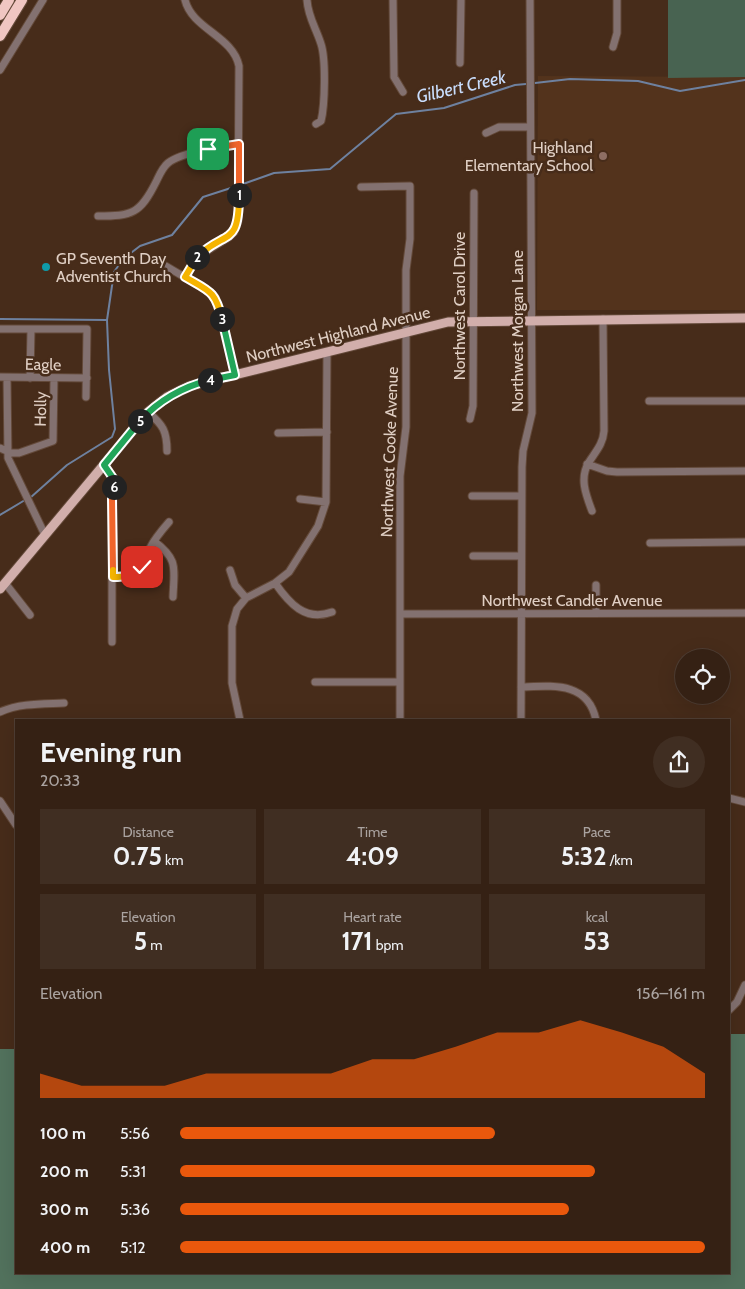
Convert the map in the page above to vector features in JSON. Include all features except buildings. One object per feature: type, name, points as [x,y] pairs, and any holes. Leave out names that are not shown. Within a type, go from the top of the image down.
[{"type":"highway","points":[[0,16],[9,0]]},
{"type":"highway","points":[[0,36],[22,0]]},
{"type":"main road","name":"Northwest Highland Avenue","points":[[2,586],[148,412],[178,390],[443,323],[531,320],[745,318]]},
{"type":"street","points":[[0,70],[43,0]]},
{"type":"street","points":[[185,0],[190,12],[232,50],[238,59],[239,66],[239,212],[237,226],[229,237],[197,257],[185,277]]},
{"type":"street","points":[[307,0],[308,11],[324,53],[323,108],[321,121],[316,124]]},
{"type":"street","points":[[393,0],[394,77],[403,92]]},
{"type":"street","points":[[460,63],[461,0]]},
{"type":"street","name":"Northwest Morgan Lane","points":[[521,719],[522,459],[532,413],[530,0]]},
{"type":"street","points":[[612,47],[617,33],[617,0]]},
{"type":"street","points":[[486,133],[499,127],[530,128]]},
{"type":"street","points":[[98,216],[127,214],[139,208],[148,197],[165,166],[175,158],[220,146],[239,144]]},
{"type":"street","name":"Northwest Cooke Avenue","points":[[361,187],[410,186],[410,239],[406,270],[406,427],[400,476],[400,719]]},
{"type":"street","name":"Northwest Carol Drive","points":[[470,419],[473,406],[474,193]]},
{"type":"street","points":[[164,265],[212,292],[215,297],[235,375]]},
{"type":"street","points":[[592,511],[584,487],[587,464],[600,447],[604,431],[603,319]]},
{"type":"street","points":[[0,329],[87,330],[86,397]]},
{"type":"street","points":[[30,378],[31,329]]},
{"type":"street","points":[[240,719],[232,683],[232,638],[235,616],[246,598],[276,583],[289,572],[318,526],[326,502],[326,353]]},
{"type":"street","points":[[4,377],[3,450],[45,535]]},
{"type":"street","name":"Eagle","points":[[4,377],[86,378]]},
{"type":"street","name":"Holly","points":[[3,450],[19,453],[53,441],[54,378]]},
{"type":"street","points":[[649,401],[745,401]]},
{"type":"street","points":[[148,412],[164,430],[167,439],[167,451]]},
{"type":"street","points":[[278,433],[327,432]]},
{"type":"street","points":[[587,464],[617,472],[745,471]]},
{"type":"street","points":[[104,465],[114,482],[112,498],[112,642]]},
{"type":"street","points":[[472,496],[521,496]]},
{"type":"street","points":[[300,499],[326,502]]},
{"type":"street","points":[[113,577],[128,576],[138,571],[145,562],[154,541],[169,522]]},
{"type":"street","points":[[154,541],[167,551],[172,561],[173,596]]},
{"type":"street","points":[[650,543],[745,542]]},
{"type":"street","points":[[473,556],[521,556]]},
{"type":"street","points":[[230,570],[235,585],[246,598]]},
{"type":"street","points":[[276,583],[289,602],[300,610],[314,615],[332,612]]},
{"type":"street","points":[[596,585],[596,613]]},
{"type":"street","points":[[2,586],[30,615]]},
{"type":"street","name":"Northwest Candler Avenue","points":[[400,614],[745,613]]},
{"type":"street","points":[[315,682],[400,682]]},
{"type":"street","points":[[521,687],[554,686],[573,690],[580,694],[591,706],[596,719]]},
{"type":"street","points":[[0,712],[14,707],[29,705],[64,704]]},
{"type":"street","points":[[730,798],[745,802]]},
{"type":"street","points":[[0,801],[15,824]]},
{"type":"street","points":[[730,1009],[737,1002],[745,985]]},
{"type":"shaded area","name":"Highland Elementary School","points":[[538,76],[745,77],[745,310],[537,310]]},
{"type":"green space","points":[[668,0],[745,0],[745,77],[668,78]]},
{"type":"green space","points":[[730,1034],[745,1034],[745,1289],[0,1289],[0,1049],[15,1049],[15,1274],[730,1274]]},
{"type":"waterway","name":"Gilbert Creek","points":[[535,83],[570,79],[638,81],[680,91],[745,80]]},
{"type":"waterway","name":"Gilbert Creek","points":[[243,184],[274,173],[330,169],[396,114],[444,108],[515,85],[526,84]]},
{"type":"waterway","points":[[30,498],[67,465],[112,437],[115,429],[109,370],[107,320],[114,272],[123,259],[140,246],[172,235],[203,197],[234,187]]},
{"type":"waterway","points":[[0,319],[107,320]]},
{"type":"waterway","points":[[0,515],[25,500]]},
{"type":"place","name":"Highland Elementary School","points":[[603,156]]},
{"type":"place","name":"GP Seventh Day Adventist Church","points":[[46,267]]},
{"type":"route","points":[[142,567],[128,576],[113,577],[112,498],[114,482],[104,465],[134,427],[153,407],[167,397],[178,390],[190,386],[235,375],[215,297],[212,292],[185,277],[197,257],[229,237],[234,232],[238,221],[239,144],[229,144],[208,149]]}]
